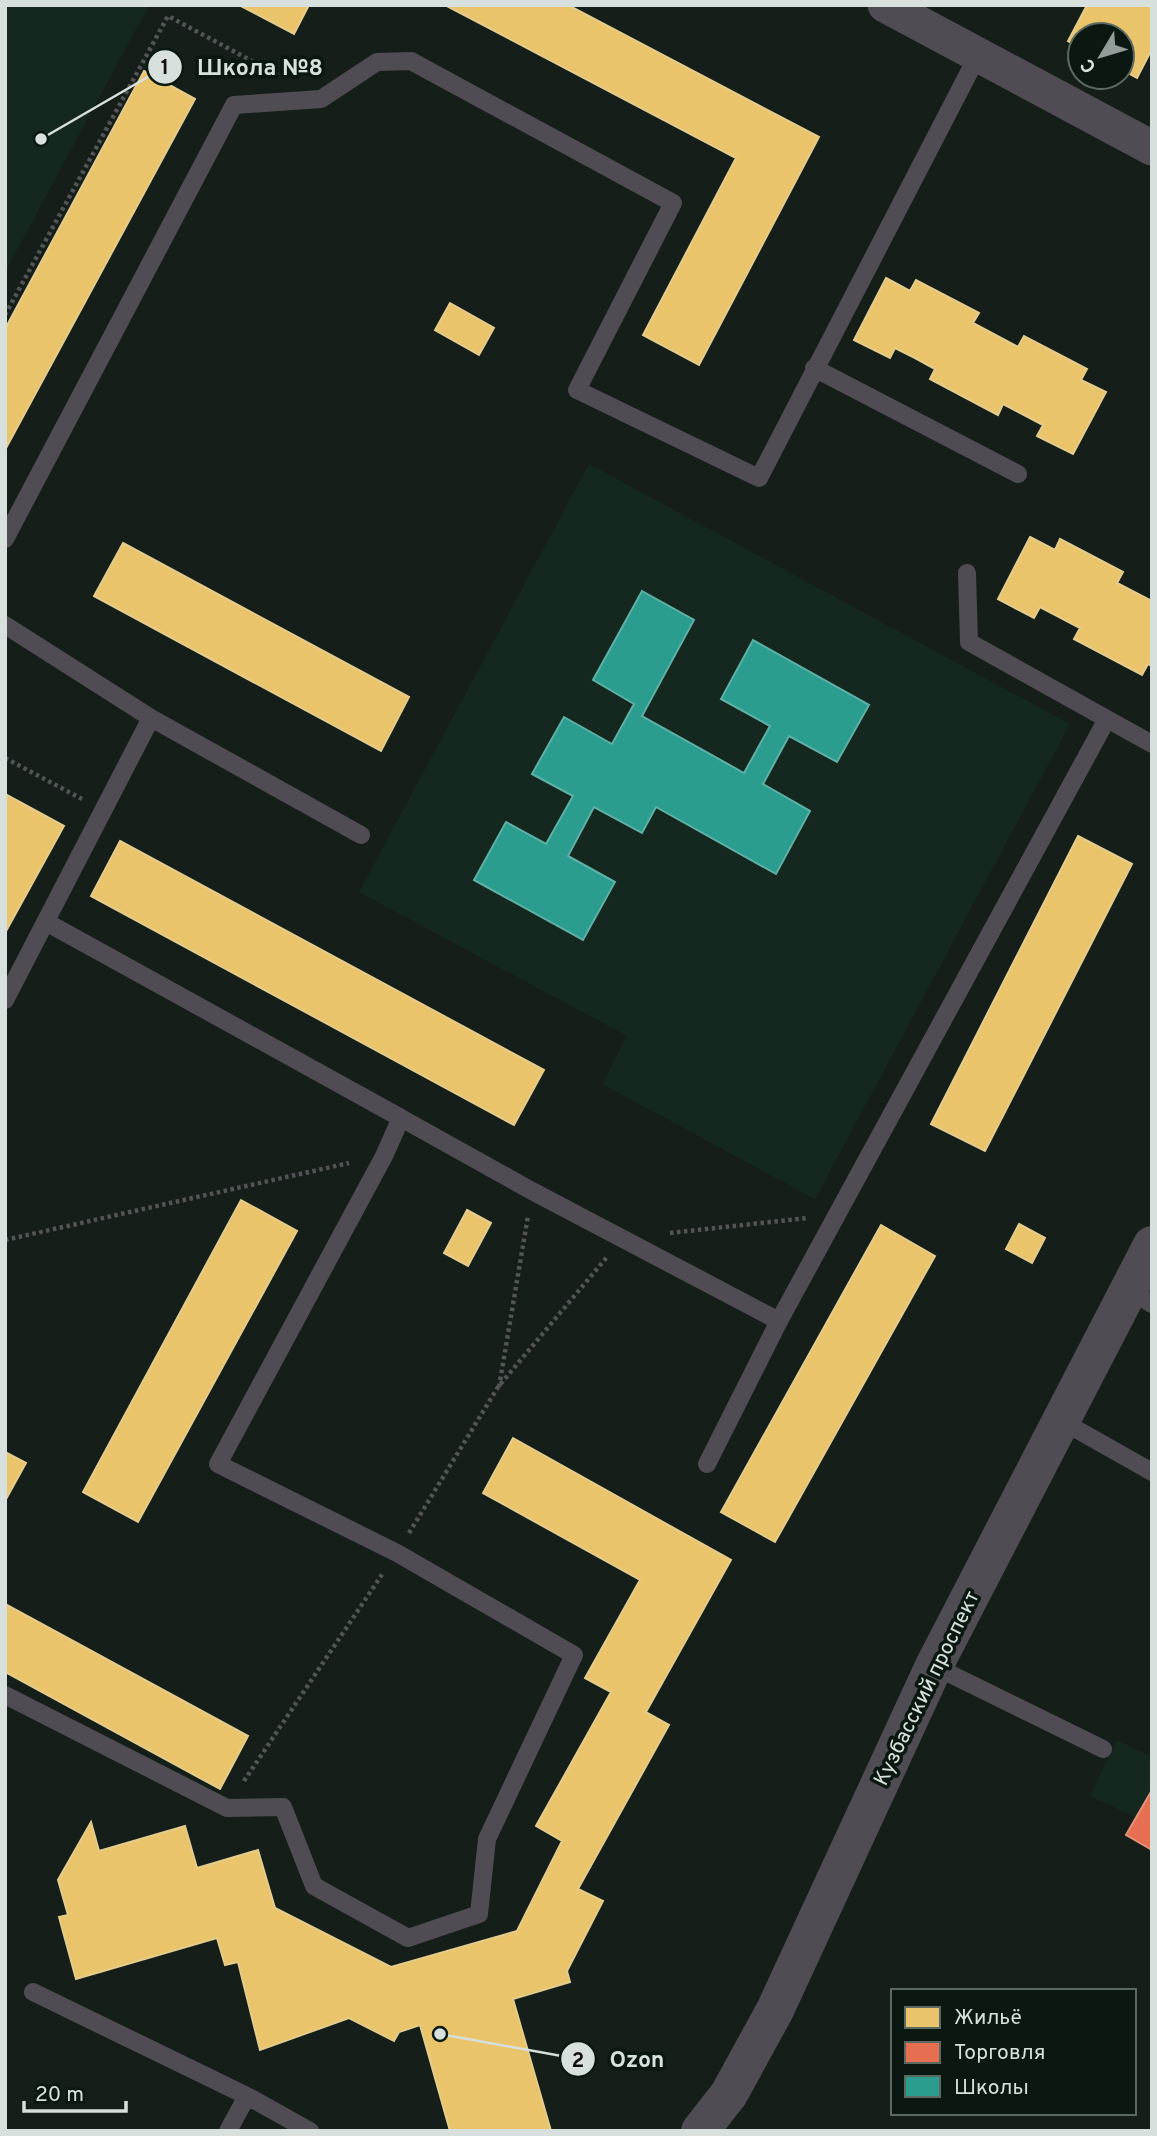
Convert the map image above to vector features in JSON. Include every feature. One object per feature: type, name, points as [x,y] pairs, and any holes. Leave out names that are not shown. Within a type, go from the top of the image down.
[{"type":"street","points":[[885,5],[1152,148]]},
{"type":"street","name":"Кузбасский проспект","points":[[700,2131],[729,2094],[775,2010],[934,1666],[1060,1420],[1139,1296],[1152,1245]]},
{"type":"street","points":[[723,2131],[729,2094]]},
{"type":"lane","points":[[5,539],[234,105],[321,99],[377,62],[411,61],[673,203],[578,390],[759,478],[978,55]]},
{"type":"lane","points":[[814,368],[1018,474]]},
{"type":"lane","points":[[967,573],[969,642],[1152,744]]},
{"type":"lane","points":[[5,625],[151,718],[361,835]]},
{"type":"lane","points":[[5,1000],[151,718]]},
{"type":"lane","points":[[707,1464],[779,1321],[1107,719]]},
{"type":"lane","points":[[46,922],[532,1191],[779,1321]]},
{"type":"lane","points":[[5,1695],[226,1808],[283,1807],[314,1886],[408,1938],[479,1913],[487,1839],[574,1655],[397,1553],[218,1464],[384,1156],[401,1118]]},
{"type":"lane","points":[[1060,1420],[1152,1472]]},
{"type":"lane","points":[[934,1666],[1103,1749]]},
{"type":"lane","points":[[33,1992],[247,2096],[310,2131]]},
{"type":"lane","points":[[228,2131],[247,2096]]},
{"type":"path","points":[[5,315],[8,305],[168,16],[321,99]]},
{"type":"path","points":[[5,758],[103,811]]},
{"type":"path","points":[[5,1240],[384,1156]]},
{"type":"path","points":[[498,1387],[532,1191]]},
{"type":"path","points":[[226,1808],[397,1553],[498,1387],[623,1238],[836,1215]]},
{"type":"shaded area","points":[[5,5],[149,5],[5,272]]},
{"type":"shaded area","points":[[589,464],[1070,724],[815,1199],[602,1084],[627,1036],[359,892]]},
{"type":"shaded area","points":[[1117,1740],[1152,1757],[1152,1825],[1090,1796]]},
{"type":"building: Жильё","points":[[239,5],[309,5],[294,34]]},
{"type":"building: Жильё","points":[[445,5],[568,5],[819,137],[699,365],[643,335],[736,158]]},
{"type":"building: Жильё","points":[[1087,5],[1152,5],[1152,49],[1137,78],[1136,21],[1079,21]]},
{"type":"building: Жильё","points":[[144,71],[195,99],[5,450],[5,329]]},
{"type":"building: Жильё","points":[[886,278],[910,291],[916,280],[979,313],[973,323],[1018,347],[1024,336],[1087,369],[1081,380],[1106,392],[1073,454],[1037,436],[1043,425],[1003,404],[998,415],[930,379],[935,369],[915,358],[895,348],[890,358],[854,340]]},
{"type":"building: Жильё","points":[[450,303],[494,328],[479,355],[435,330]]},
{"type":"building: Жильё","points":[[1030,537],[1055,550],[1060,539],[1123,572],[1117,583],[1152,601],[1152,666],[1148,664],[1142,675],[1074,639],[1080,628],[1040,607],[1034,618],[998,599]]},
{"type":"building: Жильё","points":[[123,543],[409,697],[381,751],[94,596]]},
{"type":"building: Жильё","points":[[5,794],[64,826],[5,933]]},
{"type":"building: Жильё","points":[[1078,836],[1132,864],[985,1151],[931,1124]]},
{"type":"building: Жильё","points":[[120,841],[544,1070],[514,1125],[91,896]]},
{"type":"building: Жильё","points":[[241,1200],[297,1231],[138,1522],[83,1492]]},
{"type":"building: Жильё","points":[[467,1210],[491,1223],[468,1266],[444,1253]]},
{"type":"building: Жильё","points":[[1019,1224],[1045,1238],[1032,1263],[1006,1249]]},
{"type":"building: Жильё","points":[[881,1225],[935,1256],[775,1542],[721,1512]]},
{"type":"building: Жильё","points":[[513,1438],[731,1560],[646,1712],[669,1725],[578,1889],[603,1901],[567,1971],[570,1982],[513,1999],[551,2131],[450,2131],[420,2025],[399,2032],[394,2041],[349,2018],[260,2050],[238,1962],[225,1965],[217,1938],[76,1979],[59,1917],[68,1915],[58,1880],[91,1822],[99,1851],[185,1826],[197,1868],[258,1850],[275,1908],[391,1967],[517,1931],[562,1841],[536,1826],[611,1692],[585,1678],[640,1580],[483,1493]]},
{"type":"building: Жильё","points":[[5,1452],[26,1463],[5,1501]]},
{"type":"building: Жильё","points":[[5,1604],[248,1736],[220,1789],[5,1672]]},
{"type":"building: Торговля","points":[[1152,1790],[1152,1850],[1126,1835]]},
{"type":"building: Школы","points":[[642,591],[694,620],[642,716],[744,773],[770,726],[721,699],[753,640],[869,705],[837,762],[789,736],[763,784],[810,811],[776,874],[656,807],[642,833],[594,807],[568,856],[615,882],[583,940],[474,880],[506,822],[546,844],[573,796],[532,774],[564,717],[612,744],[634,704],[593,680]]},
{"type":"place","name":"Школа №8","points":[[41,139]]},
{"type":"place","name":"Ozon","points":[[440,2034]]}]
